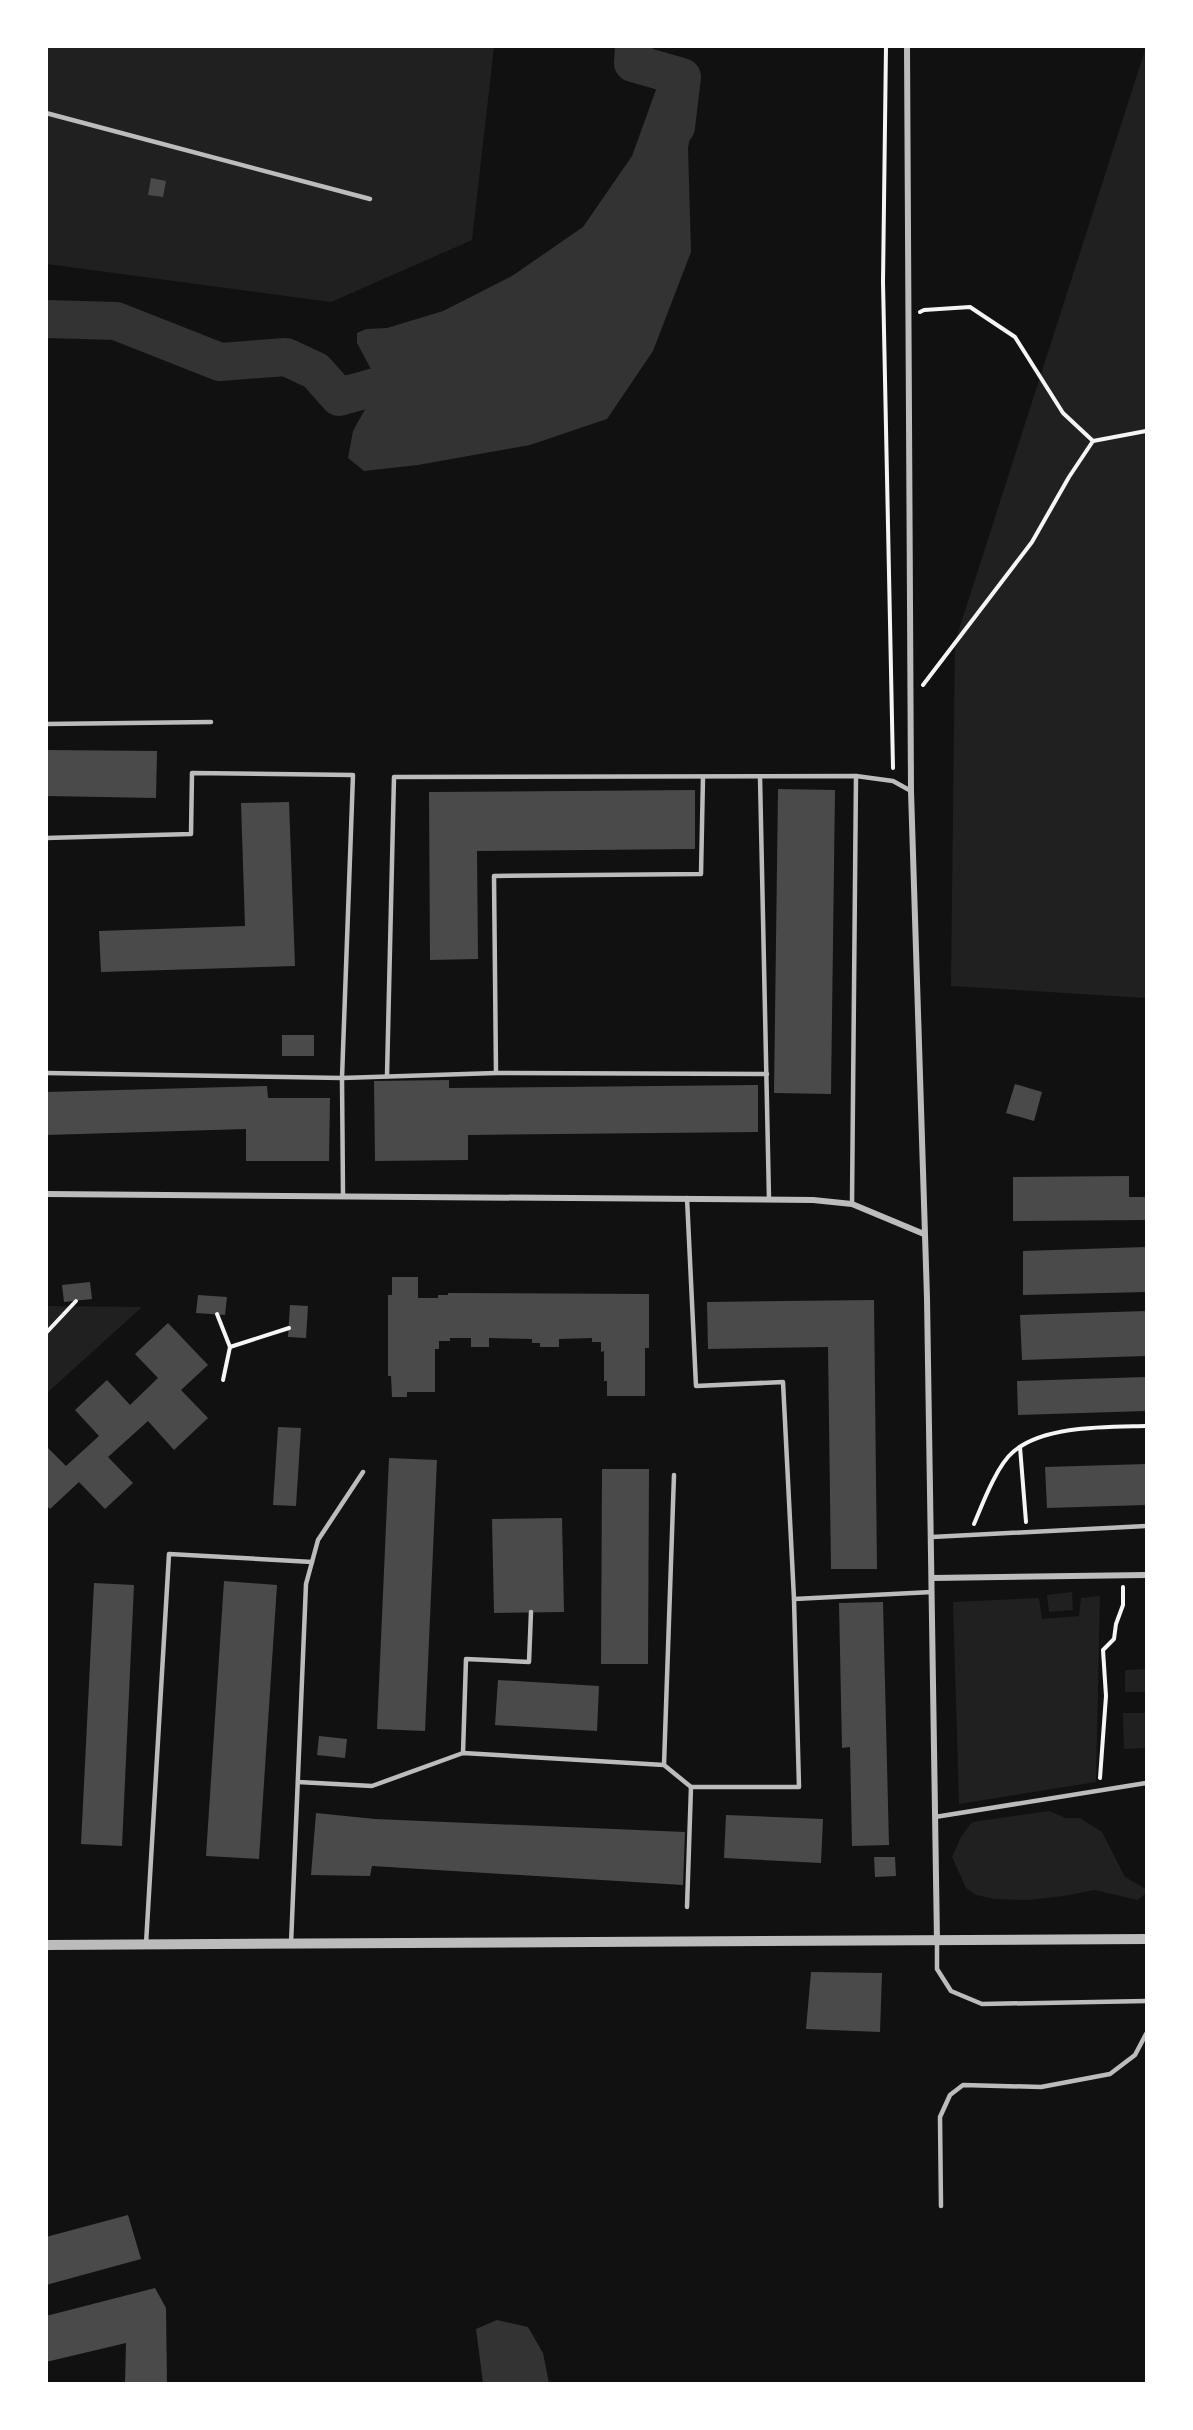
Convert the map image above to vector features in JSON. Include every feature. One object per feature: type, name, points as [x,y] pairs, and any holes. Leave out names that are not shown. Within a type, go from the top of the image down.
[{"type":"street","points":[[907,46],[911,791],[933,1578],[937,1941]]},
{"type":"street","points":[[46,1194],[813,1200],[852,1204],[924,1234]]},
{"type":"street","points":[[933,1578],[1146,1575]]},
{"type":"street","points":[[46,1945],[1146,1939]]},
{"type":"lane","points":[[46,113],[370,199]]},
{"type":"lane","points":[[46,724],[211,722]]},
{"type":"lane","points":[[46,838],[191,834],[192,773],[353,775],[342,1078],[343,1195]]},
{"type":"lane","points":[[852,1204],[856,776]]},
{"type":"lane","points":[[387,1076],[394,777],[856,776],[893,781],[911,791]]},
{"type":"lane","points":[[496,1073],[494,876],[701,874],[704,777]]},
{"type":"lane","points":[[760,777],[770,1199]]},
{"type":"lane","points":[[46,1073],[342,1078],[496,1073],[767,1074]]},
{"type":"lane","points":[[298,1782],[372,1786],[463,1753],[664,1764],[691,1788],[799,1787],[794,1599],[783,1382],[696,1386],[687,1198]]},
{"type":"lane","points":[[291,1944],[306,1584],[318,1540],[363,1472]]},
{"type":"lane","points":[[664,1764],[674,1475]]},
{"type":"lane","points":[[932,1537],[1146,1526]]},
{"type":"lane","points":[[146,1945],[170,1554],[312,1562]]},
{"type":"lane","points":[[794,1599],[932,1592]]},
{"type":"lane","points":[[463,1753],[466,1659],[529,1662],[531,1612]]},
{"type":"lane","points":[[935,1817],[1146,1784]]},
{"type":"lane","points":[[687,1907],[691,1788]]},
{"type":"lane","points":[[937,1941],[937,1969],[951,1991],[982,2004],[1146,2001]]},
{"type":"lane","points":[[941,2206],[940,2117],[950,2095],[963,2085],[1041,2087],[1110,2074],[1135,2055],[1146,2034]]},
{"type":"path","points":[[886,46],[883,282],[893,781]]},
{"type":"path","points":[[908,320],[924,310],[970,307],[1015,337],[1063,413],[1093,441]]},
{"type":"path","points":[[912,700],[1032,542],[1069,477],[1093,441],[1146,431]]},
{"type":"path","points":[[46,1333],[76,1301]]},
{"type":"path","points":[[217,1314],[230,1347],[223,1380]]},
{"type":"path","points":[[230,1347],[289,1328]]},
{"type":"path","points":[[970,1535],[993,1482],[1012,1452],[1020,1447],[1035,1438],[1092,1428],[1146,1426]]},
{"type":"path","points":[[1020,1447],[1027,1532]]},
{"type":"path","points":[[1102,1790],[1100,1774],[1106,1696],[1103,1650],[1114,1640],[1116,1624],[1123,1605],[1123,1587],[1127,1576]]},
{"type":"shaded area","points":[[47,47],[494,47],[472,240],[331,302],[47,264]]},
{"type":"shaded area","points":[[1146,47],[1146,998],[951,986],[955,642]]},
{"type":"shaded area","points":[[682,77],[699,88],[688,148],[691,252],[653,351],[607,419],[530,445],[418,465],[364,471],[348,458],[353,431],[379,384],[357,343],[357,333],[366,329],[387,328],[443,311],[512,276],[583,227],[632,156],[657,87]]},
{"type":"shaded area","points":[[47,1306],[142,1307],[47,1393]]},
{"type":"shaded area","points":[[1072,1592],[1073,1610],[1049,1612],[1047,1595]]},
{"type":"shaded area","points":[[1100,1596],[1096,1782],[959,1804],[953,1602],[1039,1598],[1042,1619],[1079,1616],[1081,1598]]},
{"type":"shaded area","points":[[1145,1669],[1146,1692],[1125,1692],[1125,1670]]},
{"type":"shaded area","points":[[1123,1713],[1146,1713],[1146,1748],[1124,1749]]},
{"type":"shaded area","points":[[1049,1811],[1066,1818],[1080,1818],[1102,1832],[1125,1877],[1146,1889],[1146,1893],[1138,1900],[1094,1890],[1028,1900],[995,1899],[976,1895],[966,1888],[952,1857],[961,1837],[972,1822]]},
{"type":"shaded area","points":[[497,2320],[528,2327],[543,2353],[549,2383],[483,2383],[476,2329]]},
{"type":"building","points":[[151,178],[166,181],[163,197],[148,195]]},
{"type":"building","points":[[46,750],[157,751],[156,798],[46,796]]},
{"type":"building","points":[[778,789],[835,790],[831,1094],[774,1093]]},
{"type":"building","points":[[695,790],[695,849],[477,851],[478,959],[430,960],[429,792]]},
{"type":"building","points":[[289,802],[295,966],[101,972],[99,931],[245,926],[241,803]]},
{"type":"building","points":[[282,1035],[314,1035],[314,1056],[282,1056]]},
{"type":"building","points":[[449,1080],[449,1088],[758,1085],[758,1132],[468,1135],[468,1160],[375,1161],[374,1081]]},
{"type":"building","points":[[1015,1084],[1042,1092],[1034,1121],[1006,1113]]},
{"type":"building","points":[[267,1086],[268,1098],[330,1098],[329,1161],[246,1161],[246,1129],[46,1135],[46,1092]]},
{"type":"building","points":[[1129,1176],[1129,1197],[1146,1197],[1146,1220],[1013,1221],[1013,1177]]},
{"type":"building","points":[[1146,1247],[1146,1292],[1023,1295],[1023,1251]]},
{"type":"building","points":[[392,1277],[418,1277],[418,1298],[438,1298],[438,1295],[448,1295],[448,1293],[649,1294],[649,1348],[645,1348],[645,1396],[607,1396],[607,1381],[604,1381],[604,1351],[601,1352],[601,1342],[592,1342],[592,1338],[559,1339],[559,1347],[540,1347],[540,1343],[532,1343],[532,1339],[489,1338],[489,1347],[471,1347],[471,1338],[450,1338],[450,1341],[439,1341],[439,1349],[435,1349],[435,1392],[407,1392],[407,1397],[392,1397],[391,1376],[388,1376],[388,1295],[392,1295]]},
{"type":"building","points":[[90,1282],[92,1299],[64,1302],[62,1285]]},
{"type":"building","points":[[198,1295],[227,1297],[225,1315],[196,1313]]},
{"type":"building","points":[[874,1300],[877,1569],[831,1569],[828,1347],[708,1349],[707,1302]]},
{"type":"building","points":[[290,1305],[308,1306],[306,1338],[288,1337]]},
{"type":"building","points":[[1146,1311],[1146,1356],[1022,1360],[1020,1315]]},
{"type":"building","points":[[168,1323],[208,1365],[181,1390],[208,1418],[174,1450],[148,1421],[108,1457],[133,1483],[105,1509],[79,1482],[50,1509],[46,1505],[46,1446],[66,1466],[99,1436],[75,1410],[107,1380],[130,1405],[158,1378],[135,1354]]},
{"type":"building","points":[[1146,1377],[1146,1411],[1018,1415],[1017,1381]]},
{"type":"building","points":[[278,1427],[301,1428],[296,1506],[273,1505]]},
{"type":"building","points":[[389,1458],[437,1460],[425,1731],[377,1729]]},
{"type":"building","points":[[1146,1464],[1146,1505],[1047,1508],[1045,1467]]},
{"type":"building","points":[[602,1469],[649,1469],[648,1664],[601,1664]]},
{"type":"building","points":[[562,1518],[564,1612],[494,1613],[492,1519]]},
{"type":"building","points":[[224,1581],[277,1585],[259,1859],[206,1856]]},
{"type":"building","points":[[94,1583],[134,1585],[122,1846],[81,1844]]},
{"type":"building","points":[[883,1602],[889,1845],[852,1846],[850,1747],[842,1748],[839,1603]]},
{"type":"building","points":[[498,1680],[599,1686],[597,1731],[495,1725]]},
{"type":"building","points":[[319,1736],[347,1739],[345,1758],[317,1755]]},
{"type":"building","points":[[316,1813],[375,1819],[685,1832],[683,1885],[372,1866],[370,1876],[311,1875]]},
{"type":"building","points":[[726,1815],[823,1819],[821,1863],[724,1858]]},
{"type":"building","points":[[874,1857],[895,1857],[896,1876],[875,1877]]},
{"type":"building","points":[[811,1972],[882,1973],[880,2032],[806,2029]]},
{"type":"building","points":[[128,2215],[141,2259],[46,2285],[46,2237]]},
{"type":"building","points":[[155,2288],[166,2308],[167,2384],[125,2384],[126,2343],[46,2362],[46,2316]]},
{"type":"waterway","points":[[634,46],[633,63],[682,77],[676,127]]},
{"type":"waterway","points":[[46,319],[116,321],[220,362],[286,357],[316,371],[339,397],[429,372]]}]
